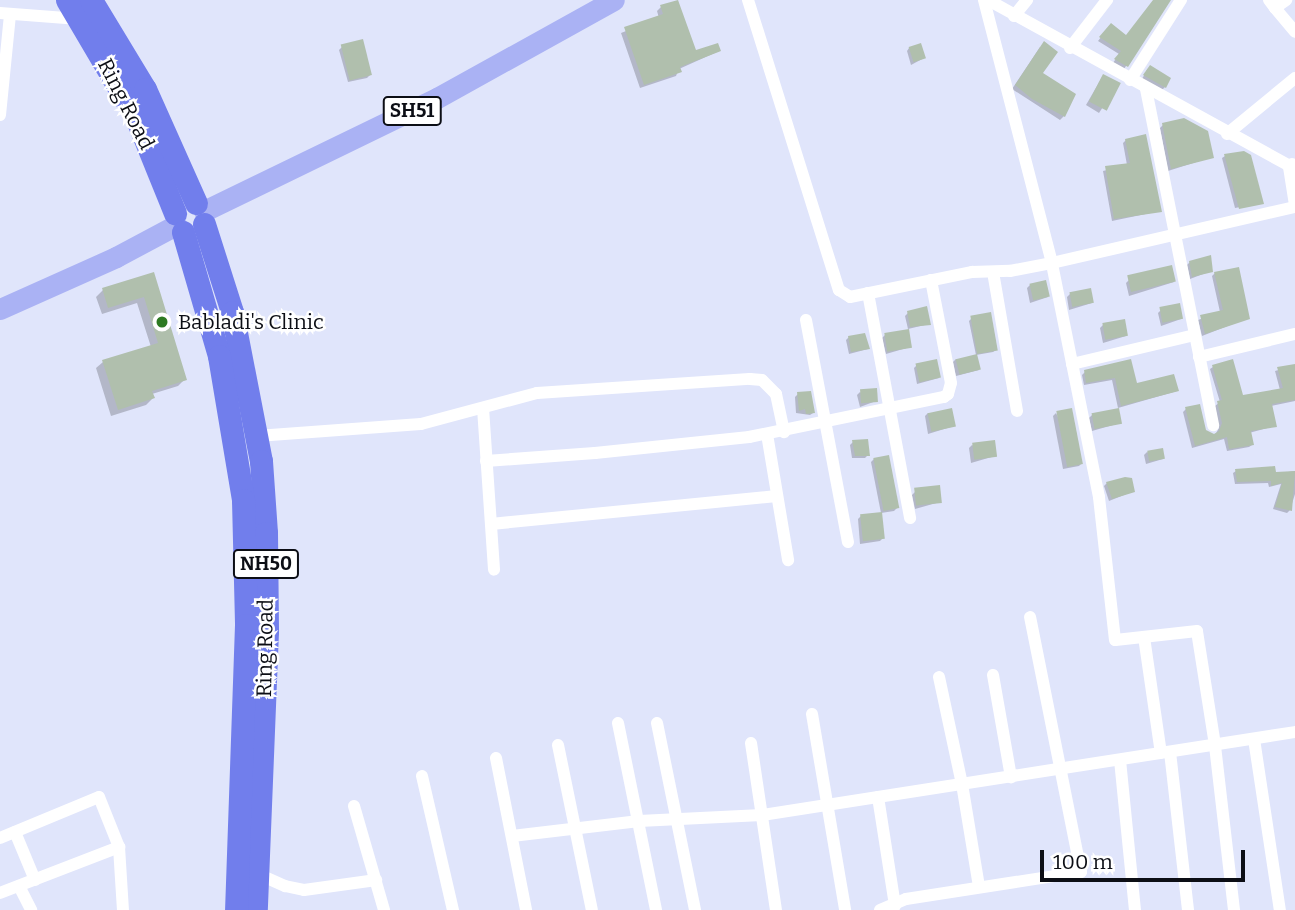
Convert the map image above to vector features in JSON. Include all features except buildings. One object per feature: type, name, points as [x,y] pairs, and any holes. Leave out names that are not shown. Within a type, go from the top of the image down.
[{"type":"highway","name":"Ring Road","points":[[79,6],[190,218],[232,312],[257,436],[266,533],[267,631],[256,910]]},
{"type":"highway","name":"Ring Road","points":[[190,218],[219,356],[243,500],[246,625],[236,910]]},
{"type":"main road","name":"SH51","points":[[0,309],[116,257],[190,218],[437,99],[614,0]]},
{"type":"street","points":[[748,0],[839,290],[850,297],[931,280],[1052,263],[1295,205],[1293,166],[1227,134],[986,0]]},
{"type":"street","points":[[986,0],[1052,263],[1099,497],[1115,640],[1197,631],[1215,745],[1234,910]]},
{"type":"street","points":[[1014,16],[1027,0]]},
{"type":"street","points":[[1070,48],[1107,0]]},
{"type":"street","points":[[1130,80],[1181,0]]},
{"type":"street","points":[[1286,0],[1272,4],[1295,32]]},
{"type":"street","points":[[0,115],[5,14],[79,6]]},
{"type":"street","points":[[1227,134],[1295,78]]},
{"type":"street","points":[[1146,89],[1213,425]]},
{"type":"street","points":[[993,272],[1017,411]]},
{"type":"street","points":[[486,461],[595,453],[784,432],[889,406],[943,397],[951,388],[931,280]]},
{"type":"street","points":[[867,293],[910,518]]},
{"type":"street","points":[[806,320],[848,542]]},
{"type":"street","points":[[1199,357],[1295,334]]},
{"type":"street","points":[[1072,364],[1195,335]]},
{"type":"street","points":[[257,436],[421,424],[537,394],[762,380],[776,394],[784,432]]},
{"type":"street","points":[[483,408],[494,570]]},
{"type":"street","points":[[767,434],[788,560]]},
{"type":"street","points":[[491,524],[777,496]]},
{"type":"street","points":[[880,910],[906,899],[1081,872],[1030,617]]},
{"type":"street","points":[[1144,637],[1165,752],[1188,910]]},
{"type":"street","points":[[993,675],[1011,776]]},
{"type":"street","points":[[939,677],[962,784],[979,887]]},
{"type":"street","points":[[812,714],[845,910]]},
{"type":"street","points":[[618,723],[656,910]]},
{"type":"street","points":[[657,723],[695,910]]},
{"type":"street","points":[[512,835],[639,821],[762,815],[1295,733]]},
{"type":"street","points":[[1254,739],[1280,910]]},
{"type":"street","points":[[751,743],[776,910]]},
{"type":"street","points":[[558,745],[592,910]]},
{"type":"street","points":[[496,758],[526,910]]},
{"type":"street","points":[[1120,760],[1135,910]]},
{"type":"street","points":[[422,776],[453,910]]},
{"type":"street","points":[[0,838],[99,797],[119,846],[123,910]]},
{"type":"street","points":[[878,797],[894,906]]},
{"type":"street","points":[[354,806],[384,910]]},
{"type":"street","points":[[15,832],[35,880]]},
{"type":"street","points":[[0,893],[119,846]]},
{"type":"street","points":[[258,874],[285,886],[304,890],[376,880]]},
{"type":"street","points":[[19,886],[32,910]]},
{"type":"place","name":"Babladi's Clinic","points":[[162,322]]}]
